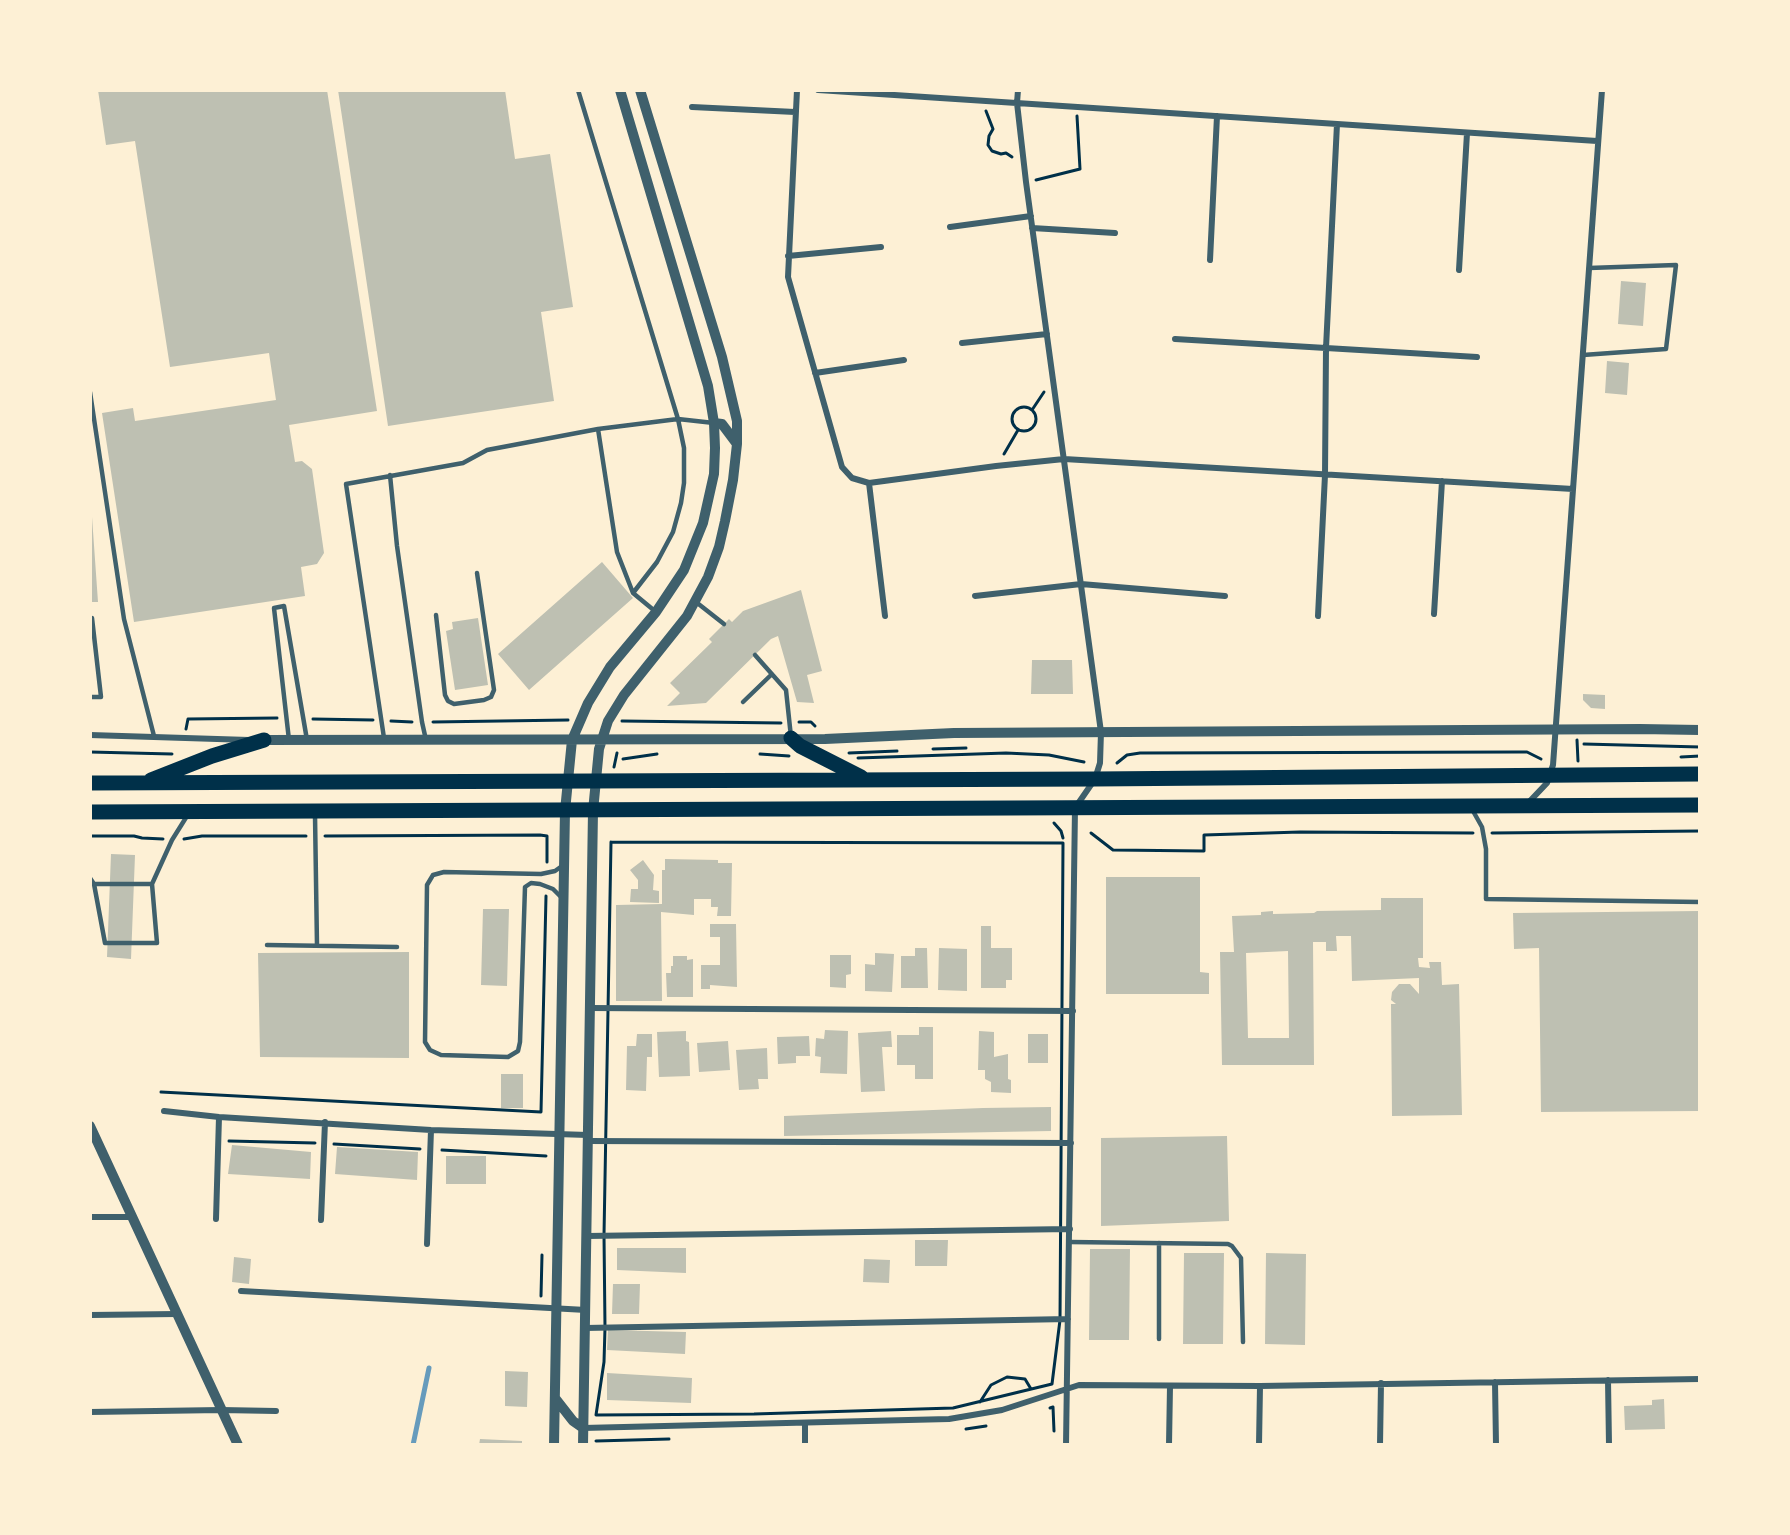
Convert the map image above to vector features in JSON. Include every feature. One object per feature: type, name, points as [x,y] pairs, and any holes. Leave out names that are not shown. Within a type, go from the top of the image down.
[{"type":"main road","points":[[791,738],[800,746],[830,763],[870,780]]},
{"type":"main road","points":[[142,783],[212,756],[264,740]]},
{"type":"main road","points":[[90,783],[1095,779],[1552,770],[1700,774]]},
{"type":"main road","points":[[90,812],[1700,805]]},
{"type":"street","points":[[554,1445],[565,811],[572,740],[588,703],[610,667],[656,612],[684,570],[703,523],[714,474],[714,423],[708,386],[620,90]]},
{"type":"street","points":[[583,1445],[593,810],[601,740],[608,721],[624,694],[668,641],[696,602],[708,577],[719,547],[733,480],[737,444],[737,421],[722,357],[640,90]]},
{"type":"street","points":[[797,90],[788,277],[842,467],[852,478],[869,483],[1064,459],[1573,489]]},
{"type":"street","points":[[818,90],[1597,141]]},
{"type":"street","points":[[1018,90],[1017,103],[1030,216],[1101,732],[1100,763],[1095,779],[1075,808],[1066,1445]]},
{"type":"street","points":[[1524,806],[1541,791],[1552,770],[1602,90]]},
{"type":"street","points":[[692,107],[795,112]]},
{"type":"street","points":[[1210,260],[1217,116]]},
{"type":"street","points":[[1318,616],[1326,348],[1337,124]]},
{"type":"street","points":[[1460,270],[1467,132]]},
{"type":"street","points":[[950,227],[1030,216]]},
{"type":"street","points":[[1032,228],[1114,233]]},
{"type":"street","points":[[788,256],[881,248]]},
{"type":"street","points":[[962,343],[1047,334]]},
{"type":"street","points":[[1174,339],[1477,357]]},
{"type":"street","points":[[815,373],[904,360]]},
{"type":"street","points":[[714,423],[722,424],[737,444]]},
{"type":"street","points":[[1434,614],[1442,481]]},
{"type":"street","points":[[869,483],[885,616]]},
{"type":"street","points":[[975,596],[1081,584],[1225,596]]},
{"type":"street","points":[[90,735],[264,740],[426,741],[838,739],[954,733],[1700,730]]},
{"type":"street","points":[[590,1008],[1073,1011]]},
{"type":"street","points":[[164,1111],[219,1117],[431,1130],[559,1134],[605,1142],[1071,1143]]},
{"type":"street","points":[[216,1219],[219,1117]]},
{"type":"street","points":[[321,1220],[325,1122]]},
{"type":"street","points":[[90,1126],[238,1445]]},
{"type":"street","points":[[427,1244],[431,1130]]},
{"type":"street","points":[[90,1217],[133,1217]]},
{"type":"street","points":[[587,1236],[1070,1229]]},
{"type":"street","points":[[241,1291],[586,1310]]},
{"type":"street","points":[[90,1315],[177,1314]]},
{"type":"street","points":[[585,1328],[1068,1319]]},
{"type":"street","points":[[555,1398],[573,1421],[583,1428],[964,1418],[1002,1410],[1079,1386],[1260,1386],[1700,1379]]},
{"type":"street","points":[[1608,1380],[1609,1445]]},
{"type":"street","points":[[1495,1382],[1496,1445]]},
{"type":"street","points":[[1380,1445],[1381,1383]]},
{"type":"street","points":[[1169,1445],[1170,1386]]},
{"type":"street","points":[[1259,1445],[1260,1386]]},
{"type":"street","points":[[90,1412],[276,1411]]},
{"type":"street","points":[[805,1423],[805,1445]]},
{"type":"lane","points":[[578,90],[678,419],[685,462],[678,518],[667,546],[633,593]]},
{"type":"lane","points":[[1583,355],[1666,349],[1676,265],[1589,268]]},
{"type":"lane","points":[[90,392],[122,609],[154,736]]},
{"type":"lane","points":[[384,740],[346,484],[463,463],[488,450],[598,429],[678,419],[714,423]]},
{"type":"lane","points":[[598,429],[616,552],[633,593],[656,612]]},
{"type":"lane","points":[[390,475],[397,546],[426,741]]},
{"type":"lane","points":[[436,615],[445,695],[448,701],[454,704],[491,697],[494,690],[477,573]]},
{"type":"lane","points":[[696,602],[724,624]]},
{"type":"lane","points":[[289,740],[274,608],[284,606],[307,740]]},
{"type":"lane","points":[[90,618],[92,618],[101,697],[90,698]]},
{"type":"lane","points":[[755,655],[786,690],[791,738]]},
{"type":"lane","points":[[743,702],[771,674]]},
{"type":"lane","points":[[1470,806],[1479,821],[1486,849],[1486,899],[1700,902]]},
{"type":"lane","points":[[90,878],[94,884],[105,943],[157,943],[152,884],[172,840],[189,812]]},
{"type":"lane","points":[[315,812],[317,946]]},
{"type":"lane","points":[[564,900],[554,889],[546,886],[531,883],[525,887],[518,1050],[508,1057],[441,1055],[430,1050],[425,1042],[427,885],[433,875],[444,872],[546,873],[565,864]]},
{"type":"lane","points":[[94,884],[152,884]]},
{"type":"lane","points":[[267,945],[397,947]]},
{"type":"lane","points":[[1070,1242],[1228,1244],[1236,1249],[1241,1258],[1243,1342]]},
{"type":"lane","points":[[1159,1243],[1159,1339]]},
{"type":"path","points":[[982,101],[993,129],[988,145],[992,151],[1006,153],[1016,160]]},
{"type":"path","points":[[1026,182],[1080,169],[1077,107]]},
{"type":"path","points":[[1021,408],[1032,410],[1036,417],[1035,425],[1026,431],[1018,430],[1013,424],[1015,412],[1021,408]]},
{"type":"path","points":[[996,466],[1018,430]]},
{"type":"path","points":[[843,758],[1006,753],[1049,755],[1082,762],[1116,763],[1127,755],[1140,753],[1527,752],[1552,770],[1578,765],[1576,729]]},
{"type":"path","points":[[1675,758],[1700,756]]},
{"type":"path","points":[[1050,820],[1060,831],[1063,843],[1060,1320],[1052,1384],[953,1408],[754,1414],[596,1415],[604,1362],[605,1328],[605,1142],[611,842],[1063,843]]},
{"type":"path","points":[[1091,833],[1113,850],[1204,851],[1204,835],[1300,832],[1483,834],[1700,831]]},
{"type":"path","points":[[90,836],[134,836],[172,840],[202,836],[540,835],[547,836],[546,873]]},
{"type":"path","points":[[161,1092],[541,1112],[546,886]]},
{"type":"path","points":[[980,1402],[991,1385],[1007,1377],[1025,1379],[1031,1389]]},
{"type":"building","points":[[98,90],[327,90],[377,411],[289,425],[295,462],[302,461],[312,469],[324,553],[317,564],[301,567],[305,596],[134,622],[102,413],[133,408],[135,421],[276,400],[269,353],[170,367],[135,141],[106,145]]},
{"type":"building","points":[[338,90],[505,90],[515,159],[550,154],[573,307],[541,312],[554,401],[388,426]]},
{"type":"building","points":[[1621,281],[1646,283],[1643,326],[1618,324]]},
{"type":"building","points":[[1607,361],[1629,363],[1627,395],[1605,393]]},
{"type":"building","points":[[90,517],[92,517],[98,602],[90,602]]},
{"type":"building","points":[[602,562],[633,598],[529,690],[498,654]]},
{"type":"building","points":[[801,590],[822,671],[807,675],[814,703],[797,702],[778,636],[771,639],[706,703],[667,706],[680,693],[670,683],[712,642],[709,639],[729,619],[732,622],[743,611]]},
{"type":"building","points":[[478,618],[488,685],[455,690],[446,631],[453,629],[452,622]]},
{"type":"building","points":[[1032,660],[1072,660],[1073,694],[1031,694]]},
{"type":"building","points":[[1583,694],[1605,695],[1605,709],[1591,708],[1583,700]]},
{"type":"building","points":[[111,854],[135,855],[131,959],[107,957]]},
{"type":"building","points":[[665,859],[718,860],[718,863],[732,863],[731,916],[717,916],[718,907],[711,907],[711,899],[694,899],[694,915],[661,912],[662,1001],[616,1001],[616,905],[662,904],[662,870],[665,870]]},
{"type":"building","points":[[643,860],[654,875],[653,890],[659,891],[659,903],[630,902],[631,889],[638,889],[638,880],[630,870]]},
{"type":"building","points":[[1106,877],[1200,877],[1200,972],[1209,973],[1209,994],[1106,994]]},
{"type":"building","points":[[1381,898],[1423,898],[1423,958],[1418,958],[1419,967],[1430,968],[1429,962],[1441,962],[1442,985],[1459,984],[1462,1115],[1392,1116],[1391,1004],[1396,1004],[1391,1000],[1392,992],[1399,984],[1410,984],[1419,994],[1419,978],[1352,981],[1351,936],[1336,936],[1337,951],[1326,951],[1326,942],[1313,942],[1314,1065],[1222,1065],[1220,952],[1234,952],[1232,916],[1261,915],[1261,912],[1273,911],[1273,914],[1381,910]],"holes":[[[1288,951],[1289,1038],[1248,1038],[1246,953]]]},
{"type":"building","points":[[483,909],[509,909],[507,986],[481,985]]},
{"type":"building","points":[[1700,911],[1700,1111],[1541,1112],[1539,948],[1514,949],[1513,913]]},
{"type":"building","points":[[710,924],[736,924],[737,987],[710,985],[710,989],[701,989],[701,965],[720,965],[720,937],[710,937]]},
{"type":"building","points":[[981,926],[991,926],[991,948],[1012,948],[1012,980],[1006,980],[1006,988],[981,988]]},
{"type":"building","points":[[915,948],[927,948],[928,988],[901,988],[901,956],[915,956]]},
{"type":"building","points":[[939,948],[967,949],[967,991],[938,990]]},
{"type":"building","points":[[409,952],[409,1058],[260,1057],[258,953]]},
{"type":"building","points":[[875,953],[894,954],[892,992],[865,991],[865,964],[875,965]]},
{"type":"building","points":[[830,955],[851,955],[851,974],[846,975],[846,988],[830,987]]},
{"type":"building","points":[[673,956],[687,956],[687,960],[693,959],[693,997],[667,997],[666,973],[671,973]]},
{"type":"building","points":[[919,1027],[933,1027],[933,1079],[915,1079],[915,1065],[897,1065],[897,1035],[919,1035]]},
{"type":"building","points":[[825,1030],[848,1031],[847,1074],[820,1073],[821,1057],[815,1056],[816,1038],[824,1039]]},
{"type":"building","points":[[686,1031],[686,1041],[689,1042],[690,1076],[659,1077],[657,1032]]},
{"type":"building","points":[[891,1031],[892,1047],[882,1047],[885,1091],[861,1092],[858,1033]]},
{"type":"building","points":[[979,1031],[994,1032],[994,1057],[1008,1054],[1008,1079],[1011,1080],[1011,1093],[991,1092],[991,1082],[985,1079],[985,1070],[978,1070]]},
{"type":"building","points":[[637,1034],[652,1034],[652,1057],[647,1057],[646,1091],[626,1090],[627,1046],[636,1046]]},
{"type":"building","points":[[1028,1034],[1048,1034],[1048,1063],[1028,1063]]},
{"type":"building","points":[[809,1036],[810,1056],[796,1056],[796,1063],[778,1064],[777,1037]]},
{"type":"building","points":[[728,1041],[730,1070],[699,1072],[697,1043]]},
{"type":"building","points":[[767,1048],[768,1079],[758,1079],[759,1089],[739,1090],[736,1050]]},
{"type":"building","points":[[501,1074],[523,1074],[523,1108],[501,1108]]},
{"type":"building","points":[[1051,1107],[1051,1131],[784,1136],[784,1116]]},
{"type":"building","points":[[1227,1136],[1229,1221],[1101,1226],[1101,1138]]},
{"type":"building","points":[[232,1145],[311,1152],[310,1179],[228,1174]]},
{"type":"building","points":[[337,1147],[418,1152],[417,1180],[335,1174]]},
{"type":"building","points":[[446,1156],[486,1156],[486,1184],[446,1184]]},
{"type":"building","points":[[915,1240],[948,1240],[947,1266],[915,1266]]},
{"type":"building","points":[[617,1248],[686,1248],[686,1273],[617,1270]]},
{"type":"building","points":[[1090,1249],[1130,1249],[1129,1340],[1089,1340]]},
{"type":"building","points":[[1184,1253],[1224,1253],[1223,1344],[1183,1344]]},
{"type":"building","points":[[1266,1253],[1306,1254],[1305,1345],[1265,1344]]},
{"type":"building","points":[[234,1257],[251,1259],[249,1284],[232,1282]]},
{"type":"building","points":[[864,1259],[890,1260],[889,1283],[863,1282]]},
{"type":"building","points":[[613,1284],[640,1284],[639,1314],[612,1314]]},
{"type":"building","points":[[608,1330],[686,1332],[685,1354],[607,1350]]},
{"type":"building","points":[[505,1371],[528,1372],[527,1407],[505,1406]]},
{"type":"building","points":[[607,1373],[692,1378],[691,1403],[607,1400]]},
{"type":"building","points":[[1664,1399],[1665,1429],[1625,1430],[1624,1406],[1652,1405],[1652,1400]]},
{"type":"building","points":[[480,1439],[522,1441],[522,1445],[479,1445]]},
{"type":"waterway","points":[[413,1445],[429,1368]]}]
